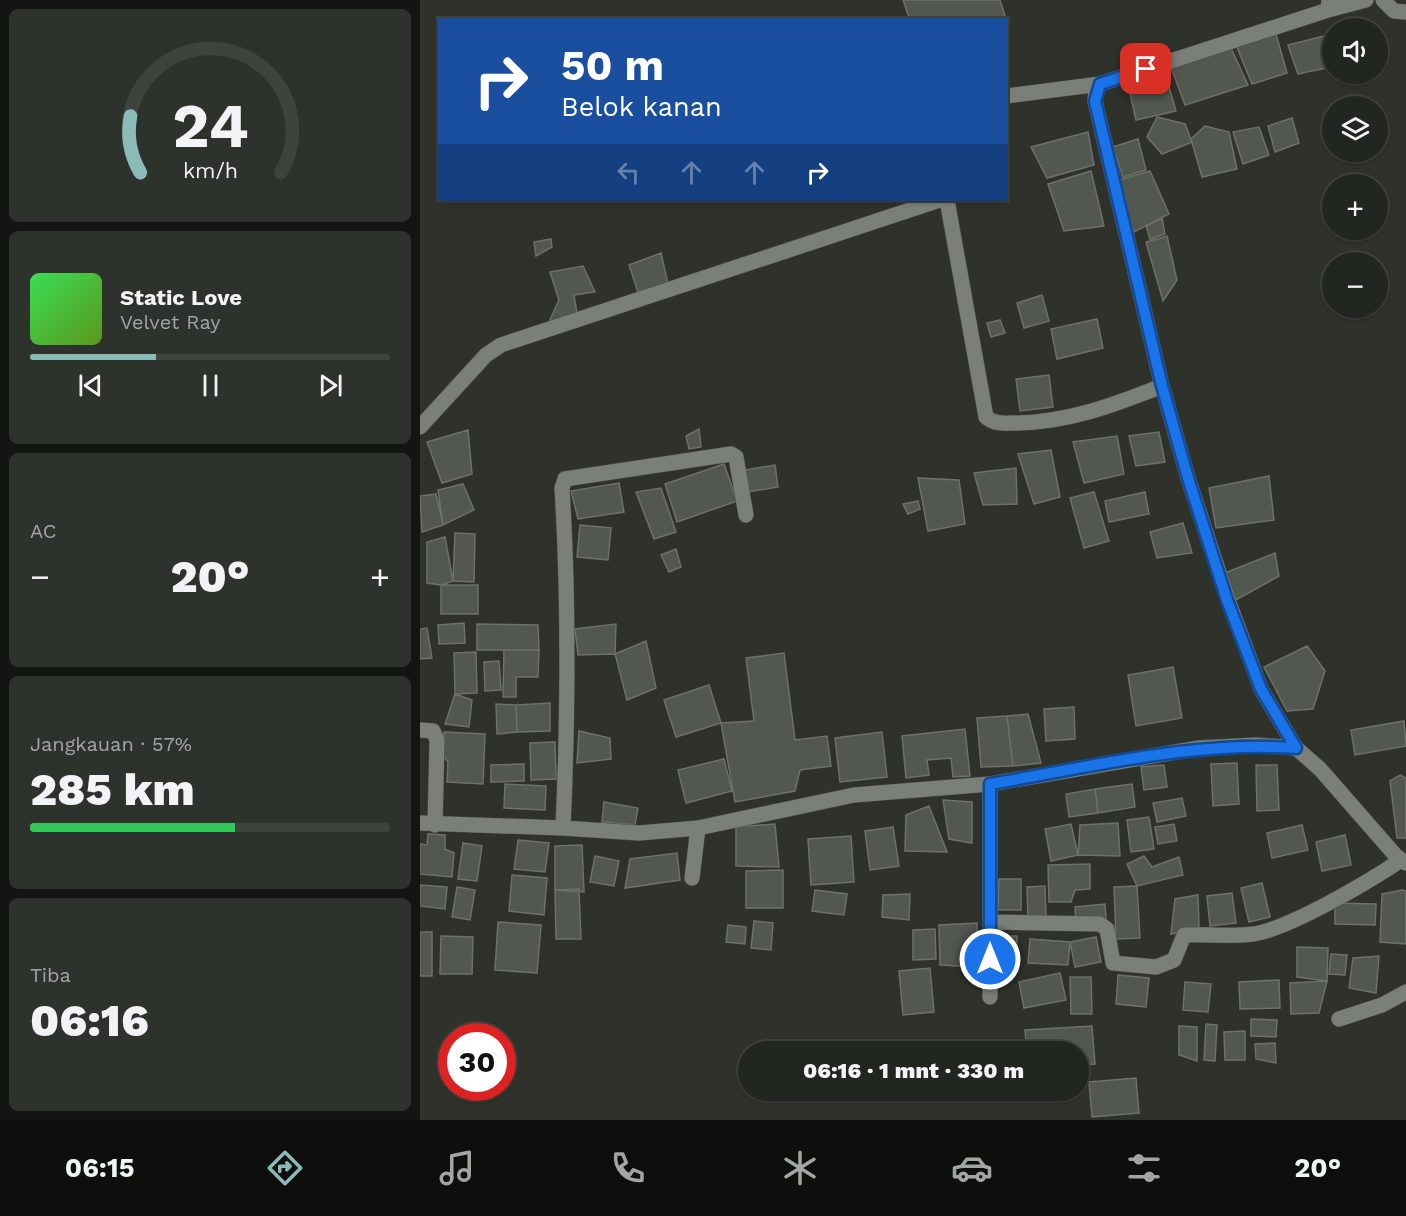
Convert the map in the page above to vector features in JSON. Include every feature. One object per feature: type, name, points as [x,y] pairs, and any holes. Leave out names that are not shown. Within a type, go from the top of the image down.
[{"type":"street","points":[[1008,96],[1100,84],[1329,5],[1366,0]]},
{"type":"street","points":[[1383,0],[1394,11],[1406,12]]},
{"type":"street","points":[[990,922],[1100,924],[1107,929],[1113,963],[1156,967],[1174,960],[1184,935],[1252,934],[1278,927],[1404,861],[1320,769],[1296,748],[1261,689],[1227,600],[1188,478],[1162,386],[1095,101],[1100,84]]},
{"type":"street","points":[[420,427],[486,355],[501,345],[937,201]]},
{"type":"street","points":[[947,201],[986,417],[998,423],[1052,421],[1100,411],[1162,386]]},
{"type":"street","points":[[562,828],[567,653],[566,555],[562,488],[565,478],[731,454],[736,457],[746,515]]},
{"type":"street","points":[[420,730],[433,731],[437,740],[428,824],[639,833],[698,828],[854,795],[990,784],[1199,748],[1256,745],[1296,748]]},
{"type":"street","points":[[990,784],[990,997]]},
{"type":"street","points":[[692,878],[698,828]]},
{"type":"street","points":[[1339,1019],[1382,1005],[1406,992]]},
{"type":"building","points":[[903,0],[1000,0],[1005,16],[998,18],[909,18]]},
{"type":"building","points":[[1276,34],[1287,73],[1252,84],[1236,45]]},
{"type":"building","points":[[1322,36],[1322,69],[1298,74],[1288,45]]},
{"type":"building","points":[[1231,48],[1248,85],[1185,105],[1171,67]]},
{"type":"building","points":[[1167,80],[1176,111],[1136,120],[1129,89]]},
{"type":"building","points":[[1157,117],[1185,124],[1192,142],[1162,154],[1147,137]]},
{"type":"building","points":[[1292,118],[1299,143],[1275,152],[1268,126]]},
{"type":"building","points":[[1205,126],[1229,132],[1237,169],[1202,177],[1191,139]]},
{"type":"building","points":[[1259,127],[1269,155],[1243,164],[1233,132]]},
{"type":"building","points":[[1088,132],[1094,165],[1047,178],[1031,147]]},
{"type":"building","points":[[1138,139],[1146,170],[1123,177],[1113,147]]},
{"type":"building","points":[[1091,171],[1104,226],[1064,231],[1048,184]]},
{"type":"building","points":[[1150,171],[1169,214],[1134,232],[1116,181]]},
{"type":"building","points":[[1162,218],[1165,234],[1150,239],[1146,226]]},
{"type":"building","points":[[1167,236],[1177,280],[1163,301],[1146,242]]},
{"type":"building","points":[[551,239],[552,247],[536,256],[534,242]]},
{"type":"building","points":[[661,253],[668,284],[638,292],[629,265]]},
{"type":"building","points":[[583,266],[595,292],[574,295],[577,313],[549,322],[559,300],[550,272]]},
{"type":"building","points":[[1042,295],[1049,321],[1024,328],[1017,303]]},
{"type":"building","points":[[1097,319],[1103,348],[1057,359],[1051,329]]},
{"type":"building","points":[[1000,320],[1005,333],[991,337],[987,323]]},
{"type":"building","points":[[1049,375],[1053,407],[1020,411],[1016,379]]},
{"type":"building","points":[[699,429],[701,447],[689,449],[686,436]]},
{"type":"building","points":[[468,430],[472,474],[442,483],[427,442]]},
{"type":"building","points":[[1159,432],[1165,462],[1136,466],[1129,436]]},
{"type":"building","points":[[1117,436],[1124,474],[1084,483],[1073,442]]},
{"type":"building","points":[[1051,450],[1060,497],[1034,504],[1018,454]]},
{"type":"building","points":[[724,464],[737,501],[677,522],[665,484]]},
{"type":"building","points":[[775,465],[778,487],[748,492],[745,470]]},
{"type":"building","points":[[1016,468],[1017,504],[983,505],[974,473]]},
{"type":"building","points":[[1269,476],[1274,520],[1216,528],[1209,488]]},
{"type":"building","points":[[918,478],[959,480],[965,524],[928,531]]},
{"type":"building","points":[[619,483],[624,512],[578,519],[571,491]]},
{"type":"building","points":[[463,484],[474,510],[443,525],[438,490]]},
{"type":"building","points":[[661,488],[676,532],[654,539],[636,492]]},
{"type":"building","points":[[1094,492],[1109,541],[1084,548],[1070,498]]},
{"type":"building","points":[[1145,492],[1149,514],[1109,522],[1105,501]]},
{"type":"building","points":[[436,494],[443,525],[422,532],[420,496]]},
{"type":"building","points":[[918,501],[920,509],[908,514],[903,504]]},
{"type":"building","points":[[1183,523],[1192,553],[1157,558],[1150,532]]},
{"type":"building","points":[[580,525],[611,528],[608,560],[577,557]]},
{"type":"building","points":[[455,533],[475,534],[474,582],[453,581]]},
{"type":"building","points":[[445,537],[453,581],[441,585],[427,583],[427,542]]},
{"type":"building","points":[[676,549],[681,567],[669,572],[661,555]]},
{"type":"building","points":[[1275,553],[1279,576],[1236,600],[1225,573]]},
{"type":"building","points":[[441,585],[478,585],[478,614],[441,614]]},
{"type":"building","points":[[464,623],[465,643],[439,644],[438,625]]},
{"type":"building","points":[[477,624],[538,625],[539,650],[477,650]]},
{"type":"building","points":[[616,624],[615,654],[578,655],[575,629]]},
{"type":"building","points":[[427,628],[432,658],[420,659],[420,629]]},
{"type":"building","points":[[646,641],[656,688],[627,700],[615,654]]},
{"type":"building","points":[[1307,646],[1325,671],[1313,709],[1287,711],[1264,667]]},
{"type":"building","points":[[504,650],[539,650],[538,677],[516,677],[516,697],[503,697]]},
{"type":"building","points":[[476,652],[477,693],[455,694],[454,653]]},
{"type":"building","points":[[784,653],[795,740],[827,736],[831,766],[800,770],[795,791],[735,802],[721,723],[754,721],[746,658]]},
{"type":"building","points":[[499,661],[501,690],[485,691],[484,662]]},
{"type":"building","points":[[1173,667],[1182,718],[1136,726],[1128,675]]},
{"type":"building","points":[[709,685],[721,723],[676,737],[664,700]]},
{"type":"building","points":[[455,694],[472,700],[469,727],[445,724]]},
{"type":"building","points":[[550,703],[550,731],[517,732],[516,705]]},
{"type":"building","points":[[496,704],[516,705],[517,732],[497,734]]},
{"type":"building","points":[[1074,707],[1075,739],[1046,741],[1044,709]]},
{"type":"building","points":[[1028,714],[1041,763],[1013,766],[1007,716]]},
{"type":"building","points":[[1007,716],[1013,766],[981,767],[977,718]]},
{"type":"building","points":[[1404,721],[1406,746],[1355,755],[1351,730]]},
{"type":"building","points":[[965,729],[970,776],[953,777],[951,758],[927,760],[929,775],[906,778],[902,736]]},
{"type":"building","points":[[579,731],[610,738],[611,759],[577,763]]},
{"type":"building","points":[[444,732],[485,734],[483,784],[447,782],[448,762],[443,756]]},
{"type":"building","points":[[882,732],[887,777],[840,782],[835,738]]},
{"type":"building","points":[[555,742],[556,779],[531,780],[530,743]]},
{"type":"building","points":[[724,759],[732,791],[686,803],[678,770]]},
{"type":"building","points":[[1237,763],[1239,804],[1213,806],[1211,764]]},
{"type":"building","points":[[524,764],[524,781],[491,782],[491,765]]},
{"type":"building","points":[[1164,765],[1167,787],[1144,790],[1141,767]]},
{"type":"building","points":[[1256,765],[1277,765],[1279,810],[1257,811]]},
{"type":"building","points":[[1400,775],[1406,778],[1406,838],[1397,838],[1390,781]]},
{"type":"building","points":[[505,784],[546,786],[545,810],[504,808]]},
{"type":"building","points":[[1132,784],[1135,807],[1098,813],[1095,789]]},
{"type":"building","points":[[1095,789],[1098,813],[1069,817],[1066,794]]},
{"type":"building","points":[[1182,798],[1186,816],[1157,822],[1153,803]]},
{"type":"building","points":[[943,800],[972,802],[972,843],[949,839]]},
{"type":"building","points":[[604,802],[638,808],[635,825],[602,822]]},
{"type":"building","points":[[929,806],[947,852],[905,851],[906,815]]},
{"type":"building","points":[[1149,817],[1154,849],[1131,852],[1127,820]]},
{"type":"building","points":[[1118,823],[1120,856],[1078,855],[1080,825]]},
{"type":"building","points":[[775,824],[779,867],[736,866],[736,827]]},
{"type":"building","points":[[1071,824],[1078,855],[1051,861],[1045,829]]},
{"type":"building","points":[[1174,824],[1177,841],[1158,844],[1155,827]]},
{"type":"building","points":[[1302,825],[1308,850],[1272,858],[1267,833]]},
{"type":"building","points":[[893,827],[899,866],[870,870],[865,831]]},
{"type":"building","points":[[428,834],[445,835],[445,849],[454,853],[452,877],[420,874],[420,844],[427,845]]},
{"type":"building","points":[[1345,835],[1351,865],[1322,871],[1316,842]]},
{"type":"building","points":[[851,836],[854,882],[811,885],[808,839]]},
{"type":"building","points":[[518,840],[549,843],[545,872],[514,869]]},
{"type":"building","points":[[463,843],[482,846],[477,881],[458,879]]},
{"type":"building","points":[[582,845],[584,892],[555,890],[555,846]]},
{"type":"building","points":[[677,853],[680,880],[625,888],[630,859]]},
{"type":"building","points":[[595,856],[619,861],[614,886],[590,882]]},
{"type":"building","points":[[1144,856],[1152,867],[1179,857],[1183,875],[1137,886],[1127,864]]},
{"type":"building","points":[[1090,864],[1090,889],[1075,890],[1071,902],[1049,902],[1048,865]]},
{"type":"building","points":[[783,870],[783,908],[746,908],[746,871]]},
{"type":"building","points":[[512,875],[547,878],[544,915],[509,911]]},
{"type":"building","points":[[999,879],[1021,879],[1021,910],[998,910]]},
{"type":"building","points":[[1262,883],[1270,917],[1249,922],[1241,888]]},
{"type":"building","points":[[420,885],[447,887],[445,909],[420,906]]},
{"type":"building","points":[[1045,886],[1046,917],[1028,918],[1027,887]]},
{"type":"building","points":[[1137,886],[1140,938],[1116,939],[1114,887]]},
{"type":"building","points":[[457,887],[475,890],[470,920],[452,917]]},
{"type":"building","points":[[579,889],[581,939],[556,939],[555,890]]},
{"type":"building","points":[[815,890],[847,894],[844,915],[812,911]]},
{"type":"building","points":[[1406,891],[1406,944],[1380,942],[1382,894]]},
{"type":"building","points":[[1232,893],[1236,923],[1210,926],[1207,896]]},
{"type":"building","points":[[910,894],[909,920],[882,917],[883,895]]},
{"type":"building","points":[[1198,895],[1199,928],[1171,934],[1175,899]]},
{"type":"building","points":[[1335,903],[1376,904],[1375,925],[1335,924]]},
{"type":"building","points":[[1105,904],[1106,919],[1076,922],[1075,907]]},
{"type":"building","points":[[754,921],[773,923],[771,950],[751,948]]},
{"type":"building","points":[[498,922],[541,925],[537,973],[495,970]]},
{"type":"building","points":[[977,923],[978,967],[940,965],[939,925]]},
{"type":"building","points":[[728,925],[746,927],[745,944],[726,942]]},
{"type":"building","points":[[935,929],[936,959],[913,960],[913,930]]},
{"type":"building","points":[[420,932],[432,932],[432,976],[420,976]]},
{"type":"building","points":[[441,936],[473,937],[472,974],[440,974]]},
{"type":"building","points":[[997,936],[1017,936],[1017,967],[997,968]]},
{"type":"building","points":[[1096,937],[1101,962],[1075,967],[1070,942]]},
{"type":"building","points":[[1030,939],[1070,942],[1068,965],[1028,963]]},
{"type":"building","points":[[1297,947],[1328,948],[1327,981],[1297,977]]},
{"type":"building","points":[[1331,954],[1347,955],[1345,975],[1329,974]]},
{"type":"building","points":[[1379,956],[1376,993],[1349,988],[1353,958]]},
{"type":"building","points":[[930,968],[934,1012],[903,1015],[899,971]]},
{"type":"building","points":[[1060,973],[1066,1000],[1024,1008],[1019,982]]},
{"type":"building","points":[[1118,975],[1149,978],[1146,1007],[1116,1004]]},
{"type":"building","points":[[1070,977],[1091,977],[1092,1014],[1071,1014]]},
{"type":"building","points":[[1279,980],[1280,1008],[1240,1009],[1239,982]]},
{"type":"building","points":[[1327,981],[1319,1013],[1291,1014],[1290,983]]},
{"type":"building","points":[[1185,982],[1211,984],[1208,1012],[1183,1010]]},
{"type":"building","points":[[1251,1019],[1277,1020],[1276,1037],[1251,1036]]},
{"type":"building","points":[[1206,1024],[1217,1025],[1215,1061],[1204,1060]]},
{"type":"building","points":[[1092,1026],[1095,1064],[1089,1064],[1089,1041],[1026,1041],[1025,1030]]},
{"type":"building","points":[[1179,1026],[1197,1027],[1197,1061],[1179,1055]]},
{"type":"building","points":[[1245,1031],[1245,1060],[1225,1060],[1224,1032]]},
{"type":"building","points":[[1275,1043],[1276,1063],[1256,1059],[1255,1044]]},
{"type":"building","points":[[1136,1078],[1139,1113],[1092,1117],[1089,1082]]},
{"type":"route","points":[[990,959],[990,784],[1199,748],[1256,745],[1296,748],[1261,689],[1227,600],[1188,478],[1162,386],[1095,101],[1096,91],[1100,84],[1146,69]]}]
